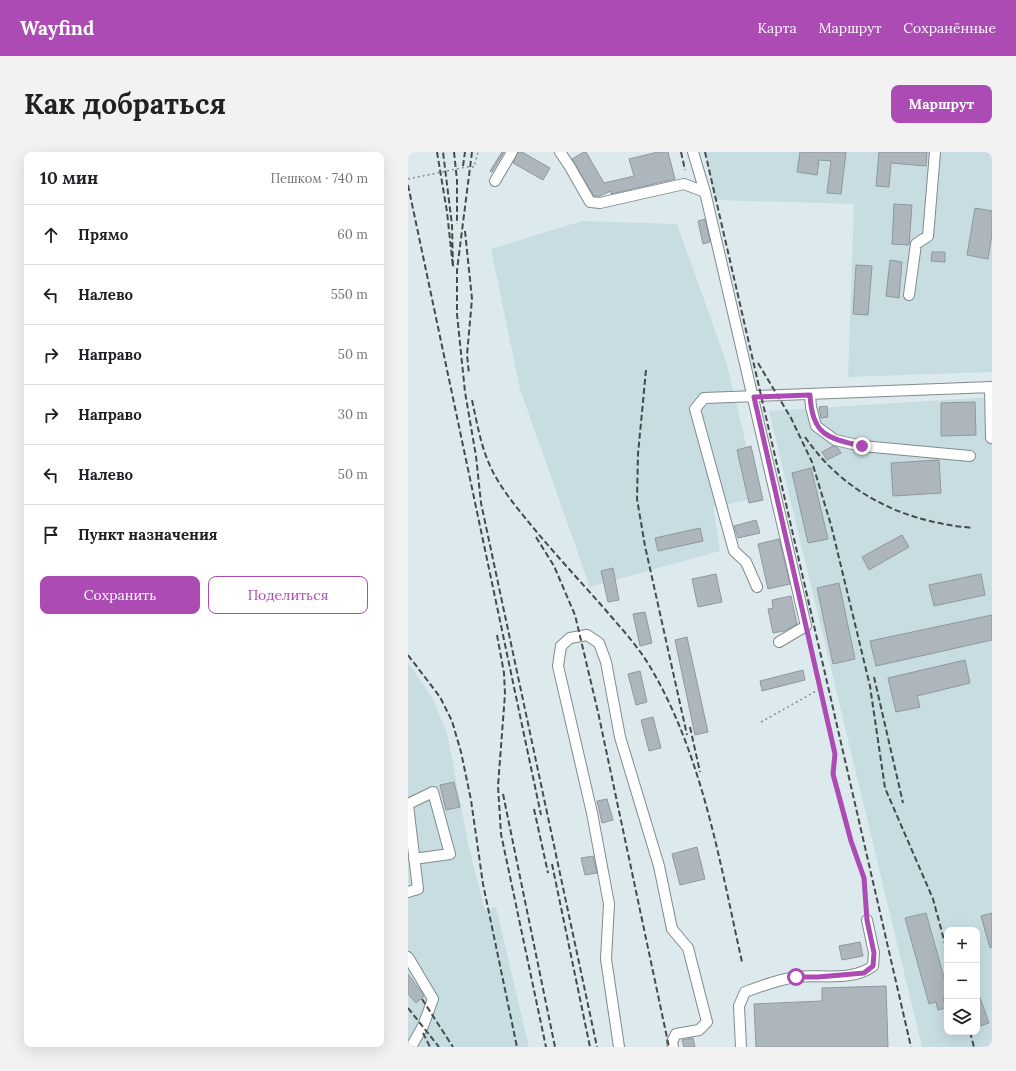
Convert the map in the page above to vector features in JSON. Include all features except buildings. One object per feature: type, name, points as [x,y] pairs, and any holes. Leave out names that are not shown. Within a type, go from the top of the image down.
[{"type":"street","points":[[495,181],[512,152]]},
{"type":"street","points":[[560,152],[590,202],[600,203],[684,184],[705,192]]},
{"type":"street","points":[[693,152],[705,192],[754,397],[806,626],[779,642]]},
{"type":"street","points":[[909,295],[916,244],[928,236],[935,152]]},
{"type":"street","points":[[757,587],[746,562],[734,551],[696,408],[704,398],[991,388],[991,438]]},
{"type":"street","points":[[810,395],[811,407],[816,426],[835,440],[862,446],[970,456]]},
{"type":"street","points":[[619,1047],[606,959],[608,904],[592,813],[558,666],[561,646],[570,638],[588,635],[599,643],[606,662],[620,737],[657,859],[672,928],[688,948],[707,1022],[699,1030],[676,1034],[672,1042],[673,1047]]},
{"type":"street","points":[[408,892],[418,889],[414,859],[408,805],[433,792],[450,854],[414,859]]},
{"type":"street","points":[[741,1047],[739,1006],[745,992],[772,982],[796,977],[818,977],[864,973],[873,966],[874,953],[867,920]]},
{"type":"street","points":[[408,957],[433,999],[423,1026],[411,1047]]},
{"type":"path","points":[[408,179],[466,167],[474,168],[478,152]]},
{"type":"path","points":[[806,626],[835,754],[833,774],[851,841],[864,878],[867,920]]},
{"type":"path","points":[[761,722],[820,689]]},
{"type":"shaded area","points":[[705,152],[992,152],[992,372],[848,377],[854,204],[715,200]]},
{"type":"shaded area","points":[[582,221],[677,224],[726,361],[759,498],[713,507],[720,551],[590,587],[520,389],[491,249]]},
{"type":"shaded area","points":[[992,397],[992,1047],[922,1047],[769,411]]},
{"type":"shaded area","points":[[408,663],[432,697],[447,733],[469,848],[485,910],[496,907],[529,1047],[408,1047]]},
{"type":"railway","points":[[437,152],[447,212],[453,267],[452,225],[443,152]]},
{"type":"railway","points":[[454,152],[457,180],[457,224]]},
{"type":"railway","points":[[463,166],[465,152]]},
{"type":"railway","points":[[472,152],[457,270],[457,314],[465,392],[476,456],[481,503],[597,1047]]},
{"type":"railway","points":[[681,152],[685,170]]},
{"type":"railway","points":[[705,152],[911,1047]]},
{"type":"railway","points":[[408,185],[541,815]]},
{"type":"railway","points":[[465,231],[472,299],[467,355],[469,374]]},
{"type":"railway","points":[[758,363],[791,418],[812,462],[831,525],[870,686],[885,788],[933,899],[944,940]]},
{"type":"railway","points":[[646,370],[638,454],[637,499],[645,546],[687,735]]},
{"type":"railway","points":[[472,400],[485,452],[491,468],[504,491],[635,645],[652,670],[670,704],[697,775],[708,812],[742,962]]},
{"type":"railway","points":[[805,437],[821,457],[839,475],[858,490],[878,502],[901,512],[924,519],[948,525],[973,528]]},
{"type":"railway","points":[[536,537],[554,566],[575,615],[598,712],[669,1047]]},
{"type":"railway","points":[[497,635],[504,673],[505,694],[498,786],[501,834],[546,1047]]},
{"type":"railway","points":[[408,655],[440,697],[452,721],[461,752],[471,800],[483,884],[517,1047]]},
{"type":"railway","points":[[874,677],[903,803]]},
{"type":"railway","points":[[690,727],[700,772]]},
{"type":"railway","points":[[503,794],[555,1047]]},
{"type":"railway","points":[[534,809],[548,873]]},
{"type":"railway","points":[[552,864],[590,1047]]},
{"type":"railway","points":[[422,999],[453,1047]]},
{"type":"railway","points":[[408,1008],[439,1047]]},
{"type":"railway","points":[[423,1033],[430,1047]]},
{"type":"railway","points":[[971,1035],[974,1047]]},
{"type":"route","points":[[796,977],[818,977],[864,973],[873,966],[874,953],[867,920],[864,878],[851,841],[833,774],[835,754],[754,397],[810,395],[811,407],[816,426],[835,440],[862,446]]}]
